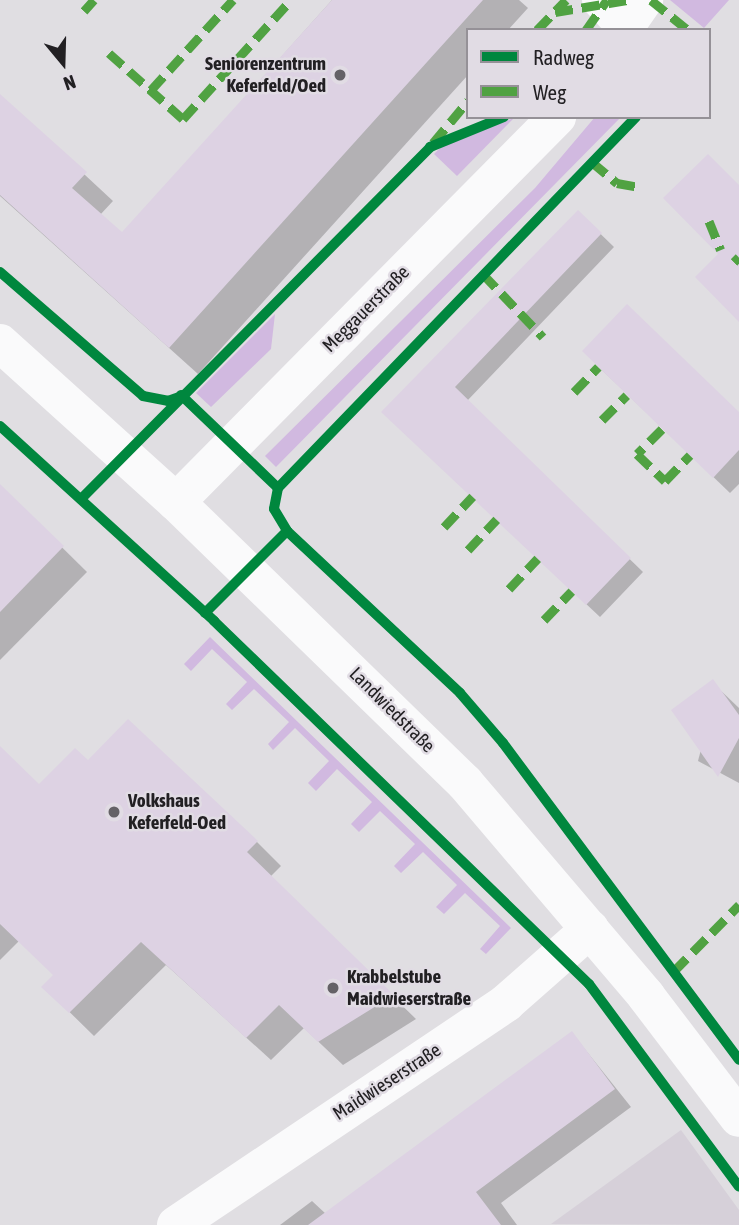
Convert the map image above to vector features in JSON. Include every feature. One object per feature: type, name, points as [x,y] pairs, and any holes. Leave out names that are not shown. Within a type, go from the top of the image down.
[{"type":"main road","name":"Meggauerstraße","points":[[176,502],[554,119]]},
{"type":"main road","name":"Landwiedstraße","points":[[0,343],[176,502],[465,783],[590,929],[739,1118]]},
{"type":"main road","name":"Maidwieserstraße","points":[[176,1225],[506,1003],[590,929]]},
{"type":"shaded area","points":[[670,0],[729,0],[704,28]]},
{"type":"shaded area","points":[[513,119],[457,176],[434,154],[443,145]]},
{"type":"shaded area","points":[[593,119],[619,119],[276,467],[265,456],[535,188]]},
{"type":"shaded area","points":[[275,314],[271,349],[211,407],[196,393]]},
{"type":"shaded area","points":[[210,637],[511,928],[486,954],[480,949],[500,926],[465,893],[444,914],[436,907],[457,885],[423,852],[401,873],[394,866],[415,844],[380,811],[359,832],[351,824],[372,802],[337,769],[316,791],[308,783],[329,761],[295,728],[273,750],[268,744],[289,722],[254,689],[232,710],[226,704],[247,682],[212,649],[191,671],[184,664]]},
{"type":"shaded area","points":[[681,1130],[739,1210],[739,1225],[551,1224]]},
{"type":"building","points":[[332,0],[483,0],[169,348],[0,195],[0,94],[87,172],[72,188],[122,232]]},
{"type":"building","points":[[708,154],[739,185],[739,322],[695,277],[718,254],[663,198]]},
{"type":"building","points":[[578,210],[602,233],[455,387],[631,558],[586,605],[381,412]]},
{"type":"building","points":[[627,304],[739,412],[739,450],[713,478],[582,351]]},
{"type":"building","points":[[0,484],[64,546],[0,612]]},
{"type":"building","points":[[713,679],[739,715],[739,738],[718,777],[671,710]]},
{"type":"building","points":[[128,719],[258,841],[247,852],[394,995],[318,1042],[279,1005],[246,1038],[141,942],[69,1013],[41,987],[53,975],[0,924],[0,746],[39,784],[75,748],[88,760]]},
{"type":"building","points":[[572,1031],[615,1089],[476,1192],[501,1225],[308,1225]]},
{"type":"marked path","points":[[84,11],[94,0]]},
{"type":"marked path","points":[[151,90],[233,0]]},
{"type":"marked path","points":[[109,53],[183,119],[291,0]]},
{"type":"marked path","points":[[539,28],[566,0]]},
{"type":"marked path","points":[[587,28],[607,0]]},
{"type":"marked path","points":[[555,12],[627,0]]},
{"type":"marked path","points":[[651,0],[686,28]]},
{"type":"marked path","points":[[433,143],[466,103]]},
{"type":"marked path","points":[[592,162],[617,183],[639,187]]},
{"type":"marked path","points":[[709,221],[721,250]]},
{"type":"marked path","points":[[734,262],[739,257]]},
{"type":"marked path","points":[[483,274],[543,337]]},
{"type":"marked path","points":[[574,392],[598,367]]},
{"type":"marked path","points":[[602,420],[627,395]]},
{"type":"marked path","points":[[662,429],[637,454],[665,481],[690,455]]},
{"type":"marked path","points":[[444,527],[473,496]]},
{"type":"marked path","points":[[468,550],[497,519]]},
{"type":"marked path","points":[[509,589],[538,558]]},
{"type":"marked path","points":[[544,620],[572,591]]},
{"type":"marked path","points":[[674,971],[739,905]]},
{"type":"cycle path","points":[[81,499],[430,147],[499,119]]},
{"type":"cycle path","points":[[634,119],[278,488],[274,509],[287,531],[460,693],[503,743],[739,1060]]},
{"type":"cycle path","points":[[0,272],[143,396],[168,401],[179,397]]},
{"type":"cycle path","points":[[181,395],[278,488]]},
{"type":"cycle path","points":[[0,426],[214,621],[589,984],[739,1187]]},
{"type":"cycle path","points":[[205,613],[287,531]]},
{"type":"place","name":"Seniorenzentrum Keferfeld/Oed","points":[[340,75]]},
{"type":"place","name":"Volkshaus Keferfeld-Oed","points":[[114,812]]},
{"type":"place","name":"Krabbelstube Maidwieserstraße","points":[[333,988]]}]
